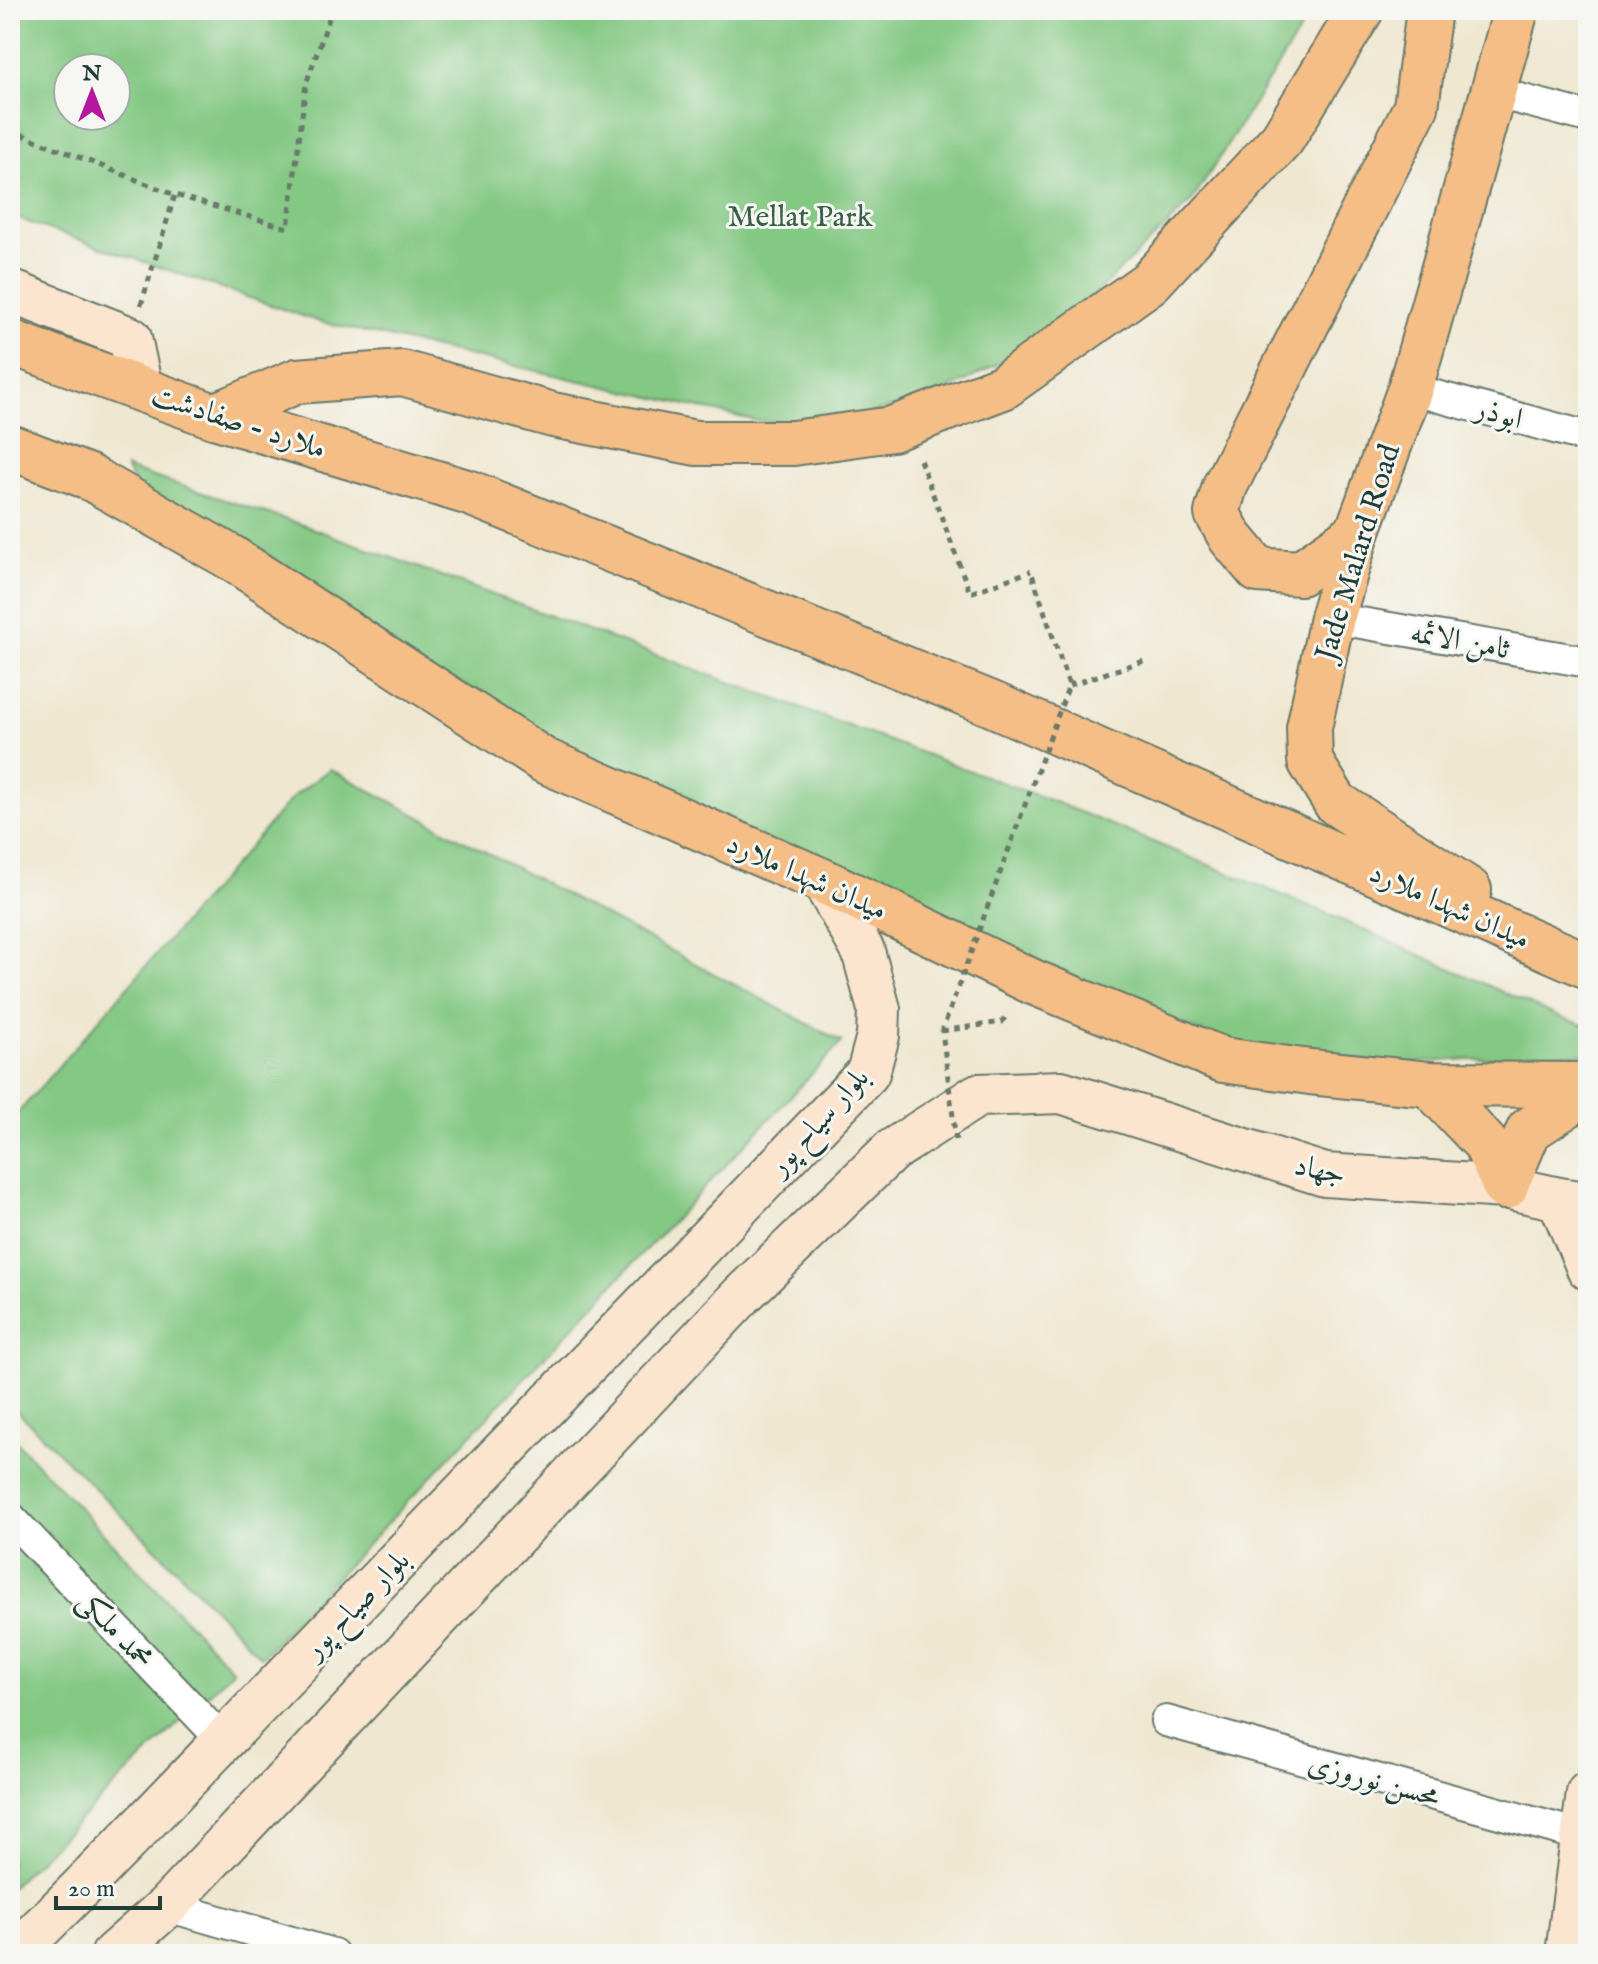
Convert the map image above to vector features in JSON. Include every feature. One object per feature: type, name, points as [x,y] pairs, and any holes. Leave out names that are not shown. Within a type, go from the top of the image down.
[{"type":"main road","points":[[214,416],[297,381],[402,373],[553,415],[696,443],[793,443],[892,429],[907,424],[1003,387],[1150,282],[1282,139],[1361,10]]},
{"type":"main road","points":[[1357,533],[1300,573],[1258,570],[1231,538],[1217,513],[1225,486],[1416,107],[1429,10]]},
{"type":"main road","name":"Jade Malard Road","points":[[1516,10],[1410,389],[1357,533],[1332,618],[1309,728],[1310,761],[1336,803],[1588,966]]},
{"type":"main road","points":[[10,291],[130,338],[141,389]]},
{"type":"main road","name":"ملارد - صفادشت","points":[[10,342],[214,416],[470,493]]},
{"type":"main road","name":"میدان شهدا ملارد","points":[[10,447],[89,477],[230,557],[543,760],[823,881],[1033,982],[1223,1060],[1429,1084],[1588,1085]]},
{"type":"main road","name":"میدان شهدا ملارد","points":[[470,493],[992,704],[1588,966]]},
{"type":"main road","name":"بلوار سیاح پور","points":[[697,1253],[868,1073],[878,1036],[879,1009],[863,951],[823,881]]},
{"type":"main road","points":[[1429,1084],[1485,1143],[1505,1187]]},
{"type":"main road","name":"جهاد","points":[[742,1295],[891,1151],[978,1095],[1061,1092],[1325,1175],[1505,1187],[1573,1201]]},
{"type":"main road","points":[[1505,1187],[1529,1130],[1588,1095]]},
{"type":"main road","points":[[1573,1201],[1588,1268]]},
{"type":"main road","points":[[113,1954],[167,1906],[742,1295],[697,1253]]},
{"type":"main road","name":"بلوار صیاح پور","points":[[14,1954],[84,1887],[697,1253]]},
{"type":"main road","points":[[1567,1954],[1588,1793]]},
{"type":"street","points":[[1493,92],[1588,117]]},
{"type":"street","name":"ابوذر","points":[[1410,389],[1588,437]]},
{"type":"street","name":"ثامن الائمه","points":[[1332,618],[1588,662]]},
{"type":"street","name":"محمد ملکی","points":[[10,1517],[223,1741]]},
{"type":"street","name":"محسن نوروزی","points":[[1166,1721],[1583,1836]]},
{"type":"street","points":[[167,1906],[333,1954]]},
{"type":"path","points":[[10,130],[175,195],[288,228],[306,84],[332,10]]},
{"type":"path","points":[[130,338],[175,195]]},
{"type":"path","points":[[907,424],[970,593],[1031,571],[1069,685],[942,1031],[956,1140]]},
{"type":"path","points":[[1069,685],[1144,661]]},
{"type":"path","points":[[942,1031],[1002,1022]]},
{"type":"green space","name":"Mellat Park","points":[[10,10],[1313,10],[1192,201],[1049,338],[946,391],[835,424],[757,421],[317,321],[10,216]]},
{"type":"green space","points":[[126,468],[303,525],[1055,802],[1326,913],[1559,1017],[1588,1026],[1588,1055],[1564,1053],[1395,1064],[1230,1045],[549,747],[431,673],[229,527],[138,490]]},
{"type":"green space","points":[[330,769],[842,1042],[261,1657],[10,1404],[10,1122],[293,797]]},
{"type":"green space","points":[[10,1435],[233,1670],[10,1888]]}]
